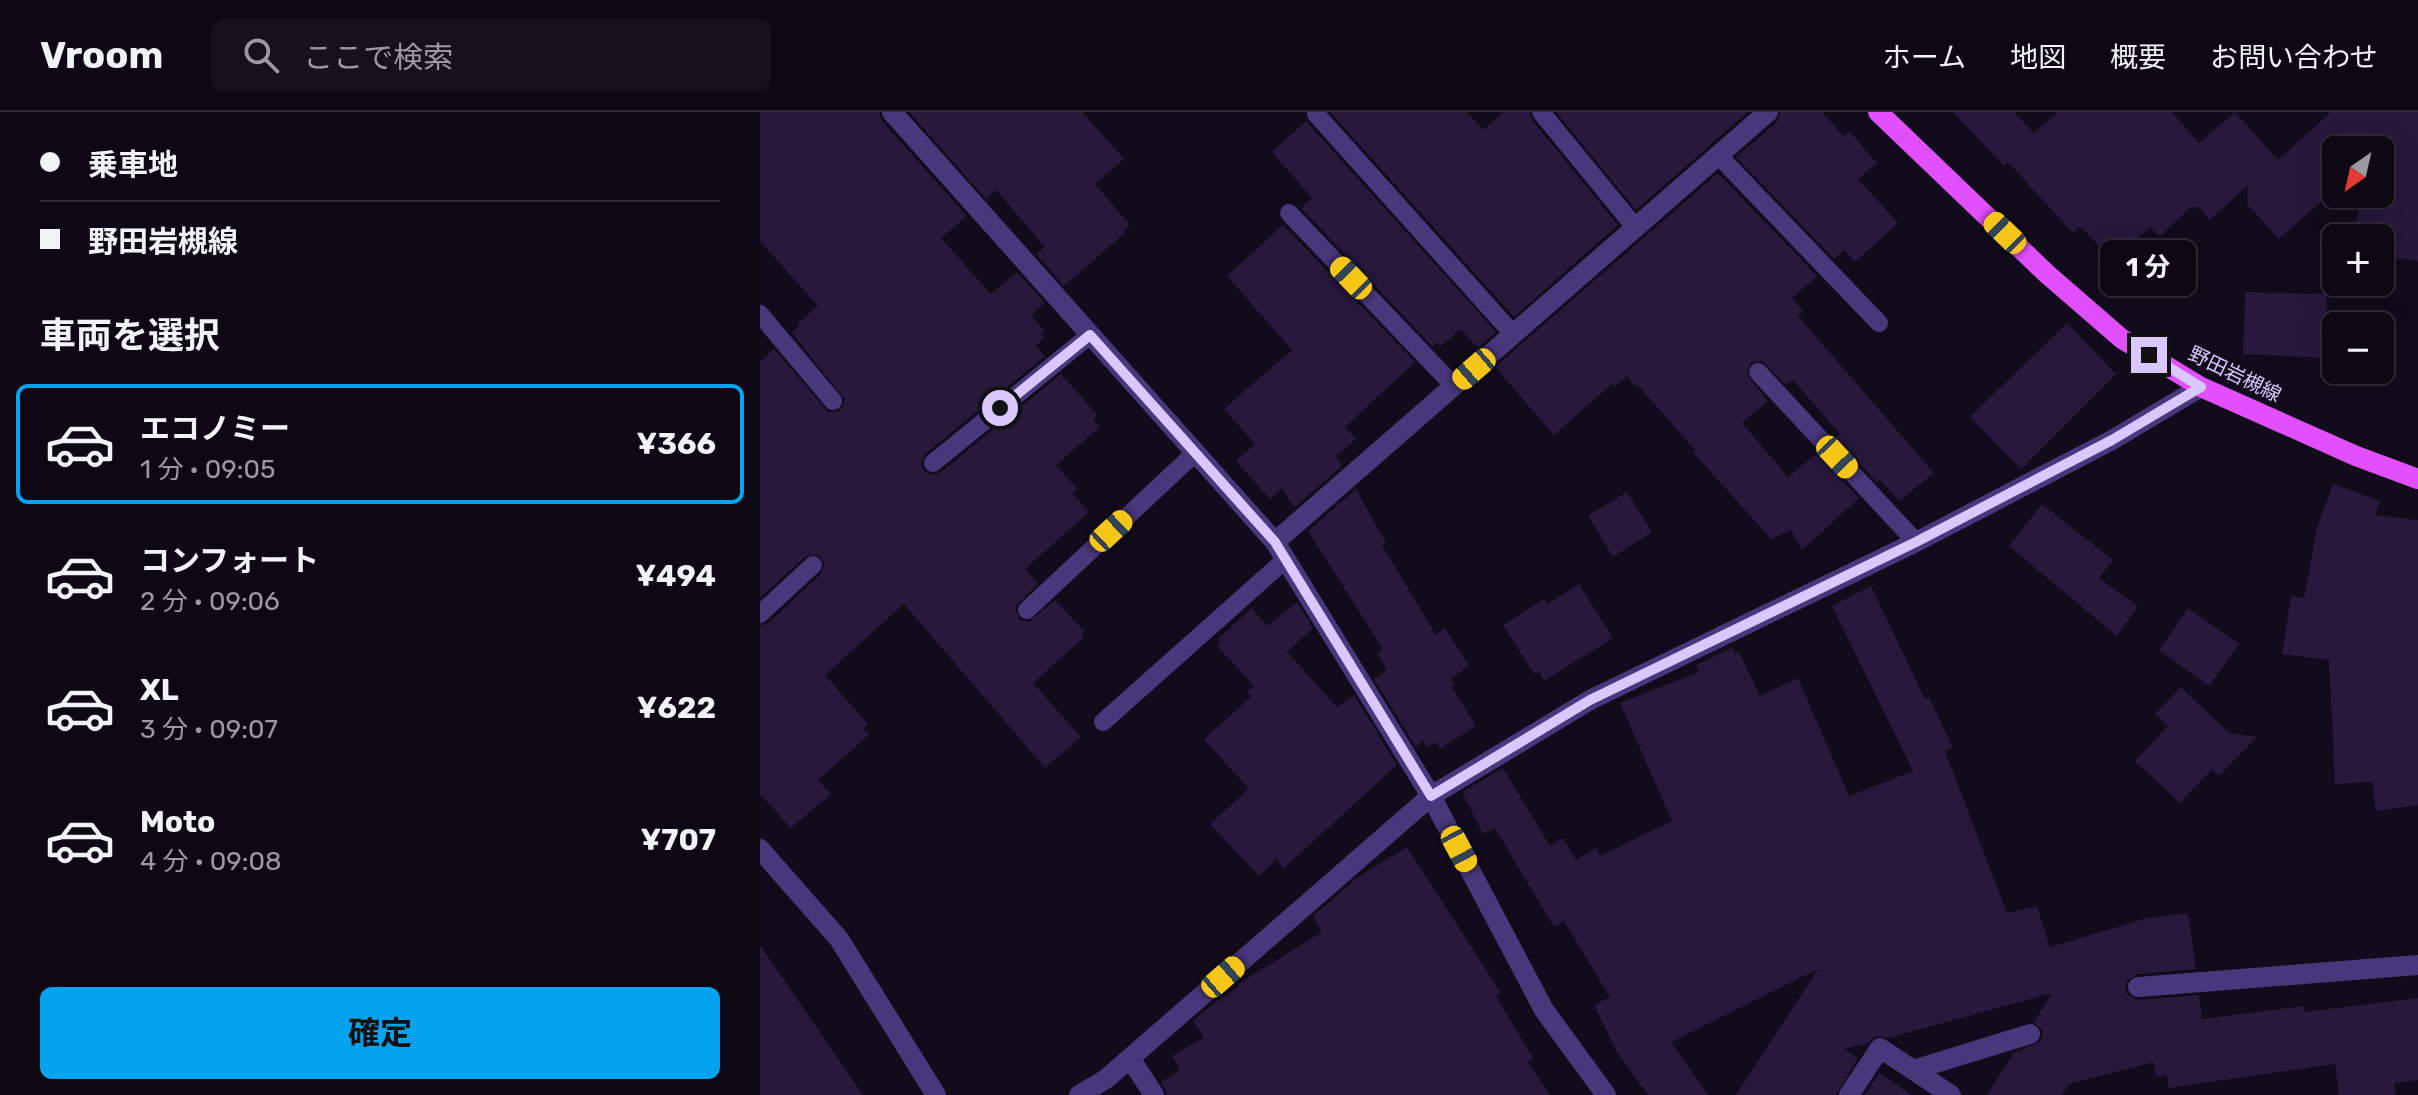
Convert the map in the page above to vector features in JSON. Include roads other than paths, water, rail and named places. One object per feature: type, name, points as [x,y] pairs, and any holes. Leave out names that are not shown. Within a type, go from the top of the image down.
[{"type":"main road","name":"野田岩槻線","points":[[1878,112],[2047,274],[2122,339],[2201,387],[2356,456],[2418,479]]},
{"type":"street","points":[[892,112],[1280,551],[1431,796],[1544,1010],[1606,1095]]},
{"type":"street","points":[[1280,551],[1454,386],[1768,112]]},
{"type":"street","points":[[1079,1095],[1106,1079],[1431,796],[1590,700],[1916,542],[2112,440],[2201,387]]},
{"type":"street","points":[[760,849],[839,939],[936,1095]]},
{"type":"street","points":[[2138,987],[2418,965]]},
{"type":"street","points":[[1913,1070],[2030,1034]]},
{"type":"street","points":[[1849,1095],[1880,1048],[1951,1095]]},
{"type":"street","points":[[1130,1058],[1154,1095]]},
{"type":"lane","points":[[1541,112],[1635,227]]},
{"type":"lane","points":[[1316,114],[1513,334]]},
{"type":"lane","points":[[1718,155],[1879,323]]},
{"type":"lane","points":[[1289,213],[1454,386]]},
{"type":"lane","points":[[760,314],[833,401]]},
{"type":"lane","points":[[933,463],[1090,335]]},
{"type":"lane","points":[[1758,372],[1916,542]]},
{"type":"lane","points":[[1027,610],[1195,453]]},
{"type":"lane","points":[[1103,722],[1280,551]]},
{"type":"lane","points":[[760,614],[813,565]]}]
